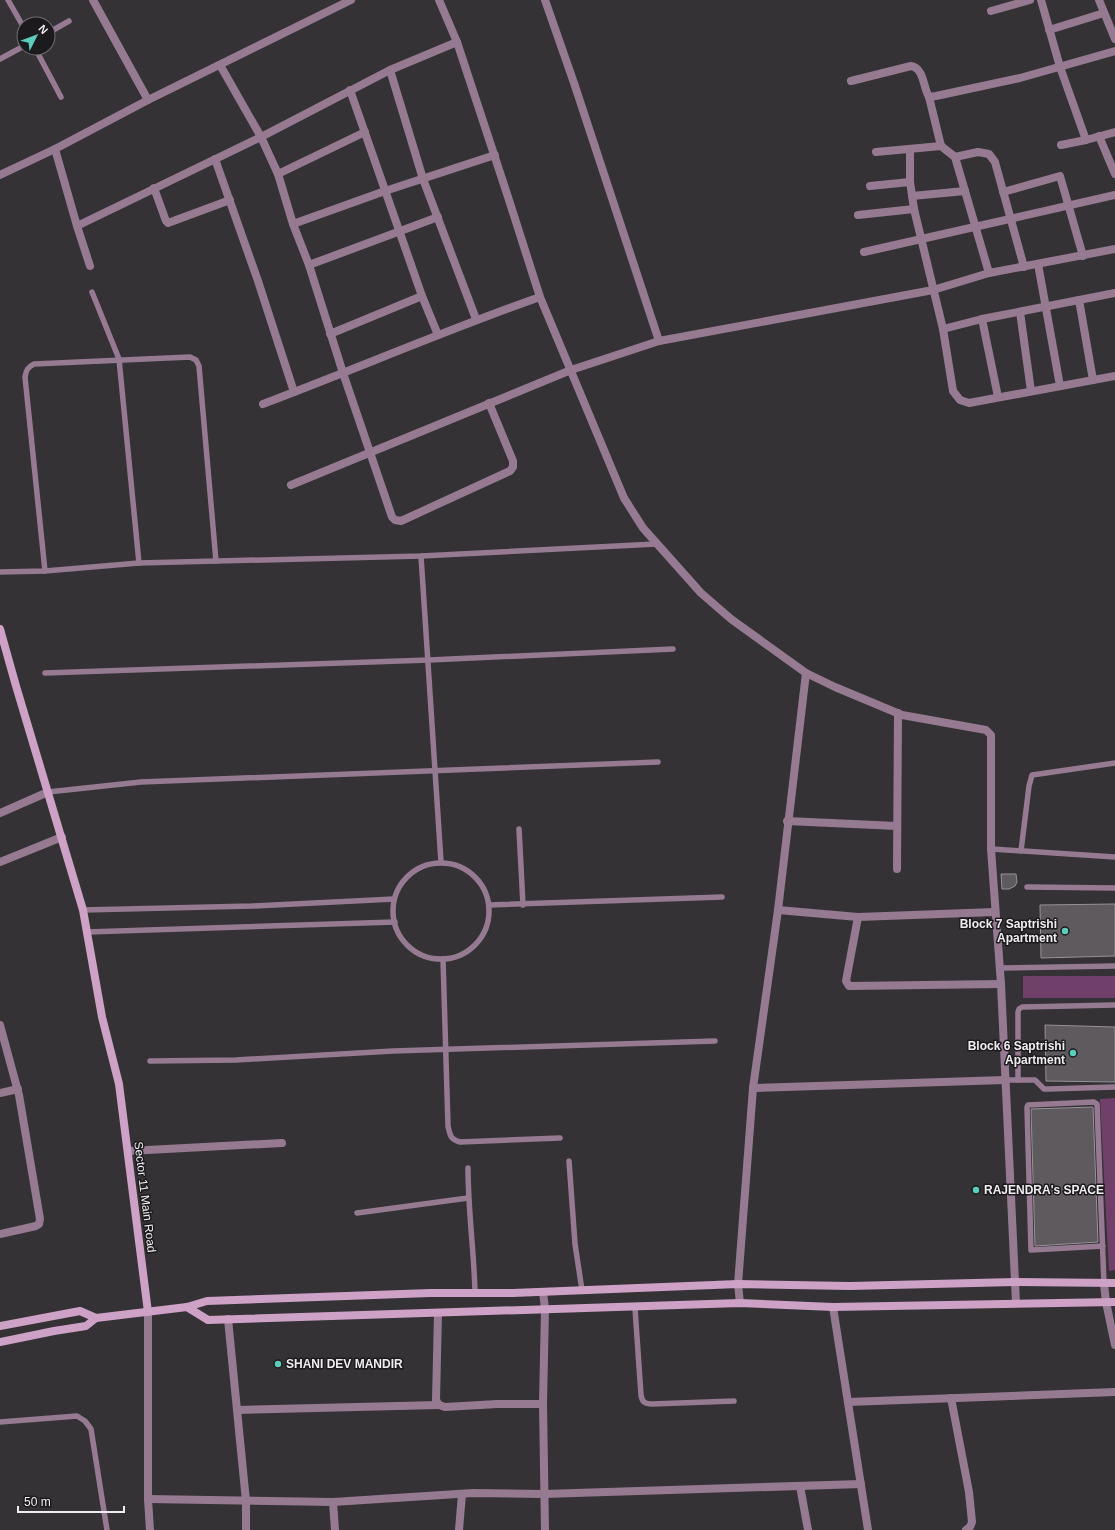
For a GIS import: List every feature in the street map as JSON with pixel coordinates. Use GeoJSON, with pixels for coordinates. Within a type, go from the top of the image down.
{"type":"FeatureCollection","features":[{"type":"Feature","properties":{"kind":"street"},"geometry":{"type":"LineString","coordinates":[[92,0],[148,100]]}},
{"type":"Feature","properties":{"kind":"street"},"geometry":{"type":"LineString","coordinates":[[0,175],[55,149],[148,100],[351,0]]}},
{"type":"Feature","properties":{"kind":"street"},"geometry":{"type":"LineString","coordinates":[[439,0],[457,42],[540,297],[624,498],[643,528],[656,544],[707,598],[731,619],[806,673],[835,687],[898,713],[986,730],[991,735],[991,849],[1001,984],[1016,1303]]}},
{"type":"Feature","properties":{"kind":"street"},"geometry":{"type":"LineString","coordinates":[[545,0],[659,341]]}},
{"type":"Feature","properties":{"kind":"street"},"geometry":{"type":"LineString","coordinates":[[991,11],[1017,2],[1030,0]]}},
{"type":"Feature","properties":{"kind":"street"},"geometry":{"type":"LineString","coordinates":[[1041,0],[1060,67],[1086,140]]}},
{"type":"Feature","properties":{"kind":"street"},"geometry":{"type":"LineString","coordinates":[[1099,0],[1115,40]]}},
{"type":"Feature","properties":{"kind":"street"},"geometry":{"type":"LineString","coordinates":[[1049,30],[1104,13]]}},
{"type":"Feature","properties":{"kind":"street"},"geometry":{"type":"LineString","coordinates":[[77,226],[261,137],[390,70],[457,42]]}},
{"type":"Feature","properties":{"kind":"street"},"geometry":{"type":"LineString","coordinates":[[929,97],[1020,78],[1115,50]]}},
{"type":"Feature","properties":{"kind":"street"},"geometry":{"type":"LineString","coordinates":[[220,65],[261,137],[278,174],[293,224],[309,265],[369,452],[392,517],[395,520],[400,521],[510,471],[513,467],[513,461],[489,403]]}},
{"type":"Feature","properties":{"kind":"street"},"geometry":{"type":"LineString","coordinates":[[851,81],[911,66],[920,71],[929,97],[941,146],[955,157],[989,273]]}},
{"type":"Feature","properties":{"kind":"street"},"geometry":{"type":"LineString","coordinates":[[390,70],[423,179],[476,319]]}},
{"type":"Feature","properties":{"kind":"street"},"geometry":{"type":"LineString","coordinates":[[350,90],[422,296],[438,335]]}},
{"type":"Feature","properties":{"kind":"street"},"geometry":{"type":"LineString","coordinates":[[278,174],[365,132]]}},
{"type":"Feature","properties":{"kind":"street"},"geometry":{"type":"LineString","coordinates":[[1061,145],[1115,132]]}},
{"type":"Feature","properties":{"kind":"street"},"geometry":{"type":"LineString","coordinates":[[1099,136],[1115,174]]}},
{"type":"Feature","properties":{"kind":"street"},"geometry":{"type":"LineString","coordinates":[[876,152],[941,146]]}},
{"type":"Feature","properties":{"kind":"street"},"geometry":{"type":"LineString","coordinates":[[55,149],[90,266]]}},
{"type":"Feature","properties":{"kind":"street"},"geometry":{"type":"LineString","coordinates":[[910,149],[910,182],[914,209],[942,330],[954,391],[960,400],[969,403],[1115,376]]}},
{"type":"Feature","properties":{"kind":"street"},"geometry":{"type":"LineString","coordinates":[[955,157],[978,152],[989,154],[995,162],[1024,267]]}},
{"type":"Feature","properties":{"kind":"street"},"geometry":{"type":"LineString","coordinates":[[293,224],[385,191],[495,155]]}},
{"type":"Feature","properties":{"kind":"street"},"geometry":{"type":"LineString","coordinates":[[215,159],[294,392]]}},
{"type":"Feature","properties":{"kind":"street"},"geometry":{"type":"LineString","coordinates":[[1003,192],[1060,176],[1083,256]]}},
{"type":"Feature","properties":{"kind":"street"},"geometry":{"type":"LineString","coordinates":[[870,186],[910,182]]}},
{"type":"Feature","properties":{"kind":"street"},"geometry":{"type":"LineString","coordinates":[[154,188],[168,223],[230,200]]}},
{"type":"Feature","properties":{"kind":"street"},"geometry":{"type":"LineString","coordinates":[[912,196],[965,191]]}},
{"type":"Feature","properties":{"kind":"street"},"geometry":{"type":"LineString","coordinates":[[864,252],[1115,195]]}},
{"type":"Feature","properties":{"kind":"street"},"geometry":{"type":"LineString","coordinates":[[858,215],[914,209]]}},
{"type":"Feature","properties":{"kind":"street"},"geometry":{"type":"LineString","coordinates":[[309,265],[438,217]]}},
{"type":"Feature","properties":{"kind":"street"},"geometry":{"type":"LineString","coordinates":[[291,485],[571,370],[659,341],[933,290],[989,273],[1115,249]]}},
{"type":"Feature","properties":{"kind":"street"},"geometry":{"type":"LineString","coordinates":[[1038,264],[1060,386]]}},
{"type":"Feature","properties":{"kind":"street"},"geometry":{"type":"LineString","coordinates":[[942,330],[982,319],[1115,293]]}},
{"type":"Feature","properties":{"kind":"street"},"geometry":{"type":"LineString","coordinates":[[330,334],[422,296]]}},
{"type":"Feature","properties":{"kind":"street"},"geometry":{"type":"LineString","coordinates":[[263,404],[476,319],[540,297]]}},
{"type":"Feature","properties":{"kind":"street"},"geometry":{"type":"LineString","coordinates":[[1079,300],[1093,380]]}},
{"type":"Feature","properties":{"kind":"street"},"geometry":{"type":"LineString","coordinates":[[1020,312],[1031,391]]}},
{"type":"Feature","properties":{"kind":"street"},"geometry":{"type":"LineString","coordinates":[[982,319],[998,397]]}},
{"type":"Feature","properties":{"kind":"street","name":"Sector 11 Main Road"},"geometry":{"type":"LineString","coordinates":[[0,629],[83,910],[102,1017],[119,1084],[148,1312]]}},
{"type":"Feature","properties":{"kind":"street"},"geometry":{"type":"LineString","coordinates":[[740,1303],[738,1284],[753,1088],[778,910],[787,821],[806,673]]}},
{"type":"Feature","properties":{"kind":"street"},"geometry":{"type":"LineString","coordinates":[[897,869],[898,713]]}},
{"type":"Feature","properties":{"kind":"street"},"geometry":{"type":"LineString","coordinates":[[0,813],[48,792]]}},
{"type":"Feature","properties":{"kind":"street"},"geometry":{"type":"LineString","coordinates":[[787,821],[897,826]]}},
{"type":"Feature","properties":{"kind":"street"},"geometry":{"type":"LineString","coordinates":[[0,862],[62,837]]}},
{"type":"Feature","properties":{"kind":"street"},"geometry":{"type":"LineString","coordinates":[[778,910],[858,917],[995,912]]}},
{"type":"Feature","properties":{"kind":"street"},"geometry":{"type":"LineString","coordinates":[[858,917],[846,981],[849,986],[1001,984]]}},
{"type":"Feature","properties":{"kind":"street"},"geometry":{"type":"LineString","coordinates":[[0,1025],[18,1089],[40,1222],[36,1226],[0,1234]]}},
{"type":"Feature","properties":{"kind":"street"},"geometry":{"type":"LineString","coordinates":[[753,1088],[1005,1080]]}},
{"type":"Feature","properties":{"kind":"street"},"geometry":{"type":"LineString","coordinates":[[0,1093],[18,1089]]}},
{"type":"Feature","properties":{"kind":"street"},"geometry":{"type":"LineString","coordinates":[[128,1150],[282,1143]]}},
{"type":"Feature","properties":{"kind":"street"},"geometry":{"type":"LineString","coordinates":[[0,1326],[80,1311],[96,1318],[187,1307],[207,1301],[475,1292],[543,1292],[738,1284],[850,1286],[1015,1282],[1115,1283]]}},
{"type":"Feature","properties":{"kind":"street"},"geometry":{"type":"LineString","coordinates":[[1104,1284],[1106,1302],[1115,1345]]}},
{"type":"Feature","properties":{"kind":"street"},"geometry":{"type":"LineString","coordinates":[[543,1292],[545,1309],[543,1404],[546,1530]]}},
{"type":"Feature","properties":{"kind":"street"},"geometry":{"type":"LineString","coordinates":[[187,1307],[208,1320],[545,1309],[635,1308],[740,1303],[833,1307],[1115,1302]]}},
{"type":"Feature","properties":{"kind":"street"},"geometry":{"type":"LineString","coordinates":[[833,1307],[868,1530]]}},
{"type":"Feature","properties":{"kind":"street"},"geometry":{"type":"LineString","coordinates":[[148,1312],[148,1499],[150,1530]]}},
{"type":"Feature","properties":{"kind":"street"},"geometry":{"type":"LineString","coordinates":[[438,1313],[436,1400],[439,1405]]}},
{"type":"Feature","properties":{"kind":"street"},"geometry":{"type":"LineString","coordinates":[[0,1342],[86,1326],[96,1318]]}},
{"type":"Feature","properties":{"kind":"street"},"geometry":{"type":"LineString","coordinates":[[228,1319],[246,1501],[246,1530]]}},
{"type":"Feature","properties":{"kind":"street"},"geometry":{"type":"LineString","coordinates":[[848,1402],[1115,1392]]}},
{"type":"Feature","properties":{"kind":"street"},"geometry":{"type":"LineString","coordinates":[[951,1398],[969,1492],[972,1522],[970,1527],[966,1530]]}},
{"type":"Feature","properties":{"kind":"street"},"geometry":{"type":"LineString","coordinates":[[237,1410],[543,1404]]}},
{"type":"Feature","properties":{"kind":"street"},"geometry":{"type":"LineString","coordinates":[[148,1499],[333,1502],[462,1494],[544,1494],[861,1484]]}},
{"type":"Feature","properties":{"kind":"street"},"geometry":{"type":"LineString","coordinates":[[800,1486],[808,1530]]}},
{"type":"Feature","properties":{"kind":"street"},"geometry":{"type":"LineString","coordinates":[[459,1530],[462,1494]]}},
{"type":"Feature","properties":{"kind":"street"},"geometry":{"type":"LineString","coordinates":[[333,1502],[335,1530]]}},
{"type":"Feature","properties":{"kind":"lane"},"geometry":{"type":"LineString","coordinates":[[8,0],[17,16]]}},
{"type":"Feature","properties":{"kind":"lane"},"geometry":{"type":"LineString","coordinates":[[56,28],[69,21]]}},
{"type":"Feature","properties":{"kind":"lane"},"geometry":{"type":"LineString","coordinates":[[0,59],[16,50]]}},
{"type":"Feature","properties":{"kind":"lane"},"geometry":{"type":"LineString","coordinates":[[39,56],[62,98]]}},
{"type":"Feature","properties":{"kind":"lane"},"geometry":{"type":"LineString","coordinates":[[92,292],[119,359],[139,563]]}},
{"type":"Feature","properties":{"kind":"lane"},"geometry":{"type":"LineString","coordinates":[[45,571],[28,409],[26,371],[29,366],[34,364],[119,359],[190,357],[196,360],[199,366],[216,561]]}},
{"type":"Feature","properties":{"kind":"lane"},"geometry":{"type":"LineString","coordinates":[[0,572],[45,571],[139,563],[421,556],[656,544]]}},
{"type":"Feature","properties":{"kind":"lane"},"geometry":{"type":"LineString","coordinates":[[421,556],[429,660],[441,862]]}},
{"type":"Feature","properties":{"kind":"lane"},"geometry":{"type":"LineString","coordinates":[[45,673],[673,650]]}},
{"type":"Feature","properties":{"kind":"lane"},"geometry":{"type":"LineString","coordinates":[[48,792],[141,782],[658,762]]}},
{"type":"Feature","properties":{"kind":"lane"},"geometry":{"type":"LineString","coordinates":[[1021,851],[1029,786],[1032,775],[1115,764]]}},
{"type":"Feature","properties":{"kind":"lane"},"geometry":{"type":"LineString","coordinates":[[520,828],[523,905]]}},
{"type":"Feature","properties":{"kind":"lane"},"geometry":{"type":"LineString","coordinates":[[991,849],[1115,857]]}},
{"type":"Feature","properties":{"kind":"lane"},"geometry":{"type":"LineString","coordinates":[[441,862],[455,864],[468,870],[478,880],[486,892],[489,906],[489,919],[485,931],[478,942],[468,951],[456,957],[443,959],[430,958],[418,953],[407,945],[400,934],[395,922],[393,911],[394,899],[401,885],[411,873],[425,865],[441,862]]}},
{"type":"Feature","properties":{"kind":"lane"},"geometry":{"type":"LineString","coordinates":[[1027,887],[1115,888]]}},
{"type":"Feature","properties":{"kind":"lane"},"geometry":{"type":"LineString","coordinates":[[489,906],[722,898]]}},
{"type":"Feature","properties":{"kind":"lane"},"geometry":{"type":"LineString","coordinates":[[83,910],[252,906],[394,899]]}},
{"type":"Feature","properties":{"kind":"lane"},"geometry":{"type":"LineString","coordinates":[[87,932],[395,922]]}},
{"type":"Feature","properties":{"kind":"lane"},"geometry":{"type":"LineString","coordinates":[[443,959],[448,1126],[450,1136],[454,1140],[460,1142],[560,1138]]}},
{"type":"Feature","properties":{"kind":"lane"},"geometry":{"type":"LineString","coordinates":[[1000,968],[1115,966]]}},
{"type":"Feature","properties":{"kind":"lane"},"geometry":{"type":"LineString","coordinates":[[1018,1080],[1019,1009],[1022,1007],[1115,1005]]}},
{"type":"Feature","properties":{"kind":"lane"},"geometry":{"type":"LineString","coordinates":[[150,1061],[236,1060],[393,1051],[715,1041]]}},
{"type":"Feature","properties":{"kind":"lane"},"geometry":{"type":"LineString","coordinates":[[1005,1080],[1035,1080],[1044,1089],[1115,1087]]}},
{"type":"Feature","properties":{"kind":"lane"},"geometry":{"type":"LineString","coordinates":[[1103,1246],[1031,1250],[1028,1105],[1094,1102],[1097,1104],[1103,1246],[1104,1284]]}},
{"type":"Feature","properties":{"kind":"lane"},"geometry":{"type":"LineString","coordinates":[[569,1160],[575,1244],[582,1290]]}},
{"type":"Feature","properties":{"kind":"lane"},"geometry":{"type":"LineString","coordinates":[[468,1168],[468,1198],[473,1244],[475,1292]]}},
{"type":"Feature","properties":{"kind":"lane"},"geometry":{"type":"LineString","coordinates":[[357,1213],[468,1198]]}},
{"type":"Feature","properties":{"kind":"lane"},"geometry":{"type":"LineString","coordinates":[[635,1308],[641,1400],[652,1404],[734,1401]]}},
{"type":"Feature","properties":{"kind":"lane"},"geometry":{"type":"LineString","coordinates":[[0,1422],[77,1416],[85,1421],[91,1429],[107,1530]]}},
{"type":"Feature","properties":{"kind":"shaded area"},"geometry":{"type":"Polygon","coordinates":[[[1023,976],[1115,976],[1115,998],[1023,998],[1023,976]]]}},
{"type":"Feature","properties":{"kind":"shaded area"},"geometry":{"type":"Polygon","coordinates":[[[1115,1098],[1115,1270],[1109,1271],[1100,1099],[1115,1098]]]}},
{"type":"Feature","properties":{"kind":"building"},"geometry":{"type":"Polygon","coordinates":[[[1001,874],[1016,874],[1017,882],[1015,886],[1009,889],[1002,889],[1001,874]]]}},
{"type":"Feature","properties":{"kind":"building"},"geometry":{"type":"Polygon","coordinates":[[[1115,904],[1115,956],[1041,958],[1040,905],[1115,904]]]}},
{"type":"Feature","properties":{"kind":"building","name":"Block 6 Saptrishi Apartment"},"geometry":{"type":"Polygon","coordinates":[[[1045,1025],[1115,1027],[1115,1082],[1046,1081],[1045,1025]]]}},
{"type":"Feature","properties":{"kind":"building"},"geometry":{"type":"Polygon","coordinates":[[[1093,1107],[1098,1242],[1035,1246],[1031,1109],[1093,1107]]]}},
{"type":"Feature","properties":{"kind":"place","name":"Block 7 Saptrishi Apartment"},"geometry":{"type":"Point","coordinates":[1065,931]}},
{"type":"Feature","properties":{"kind":"place","name":"Block 6 Saptrishi Apartment"},"geometry":{"type":"Point","coordinates":[1073,1053]}},
{"type":"Feature","properties":{"kind":"place","name":"RAJENDRA's SPACE"},"geometry":{"type":"Point","coordinates":[976,1190]}},
{"type":"Feature","properties":{"kind":"place","name":"SHANI DEV MANDIR"},"geometry":{"type":"Point","coordinates":[278,1364]}}]}
